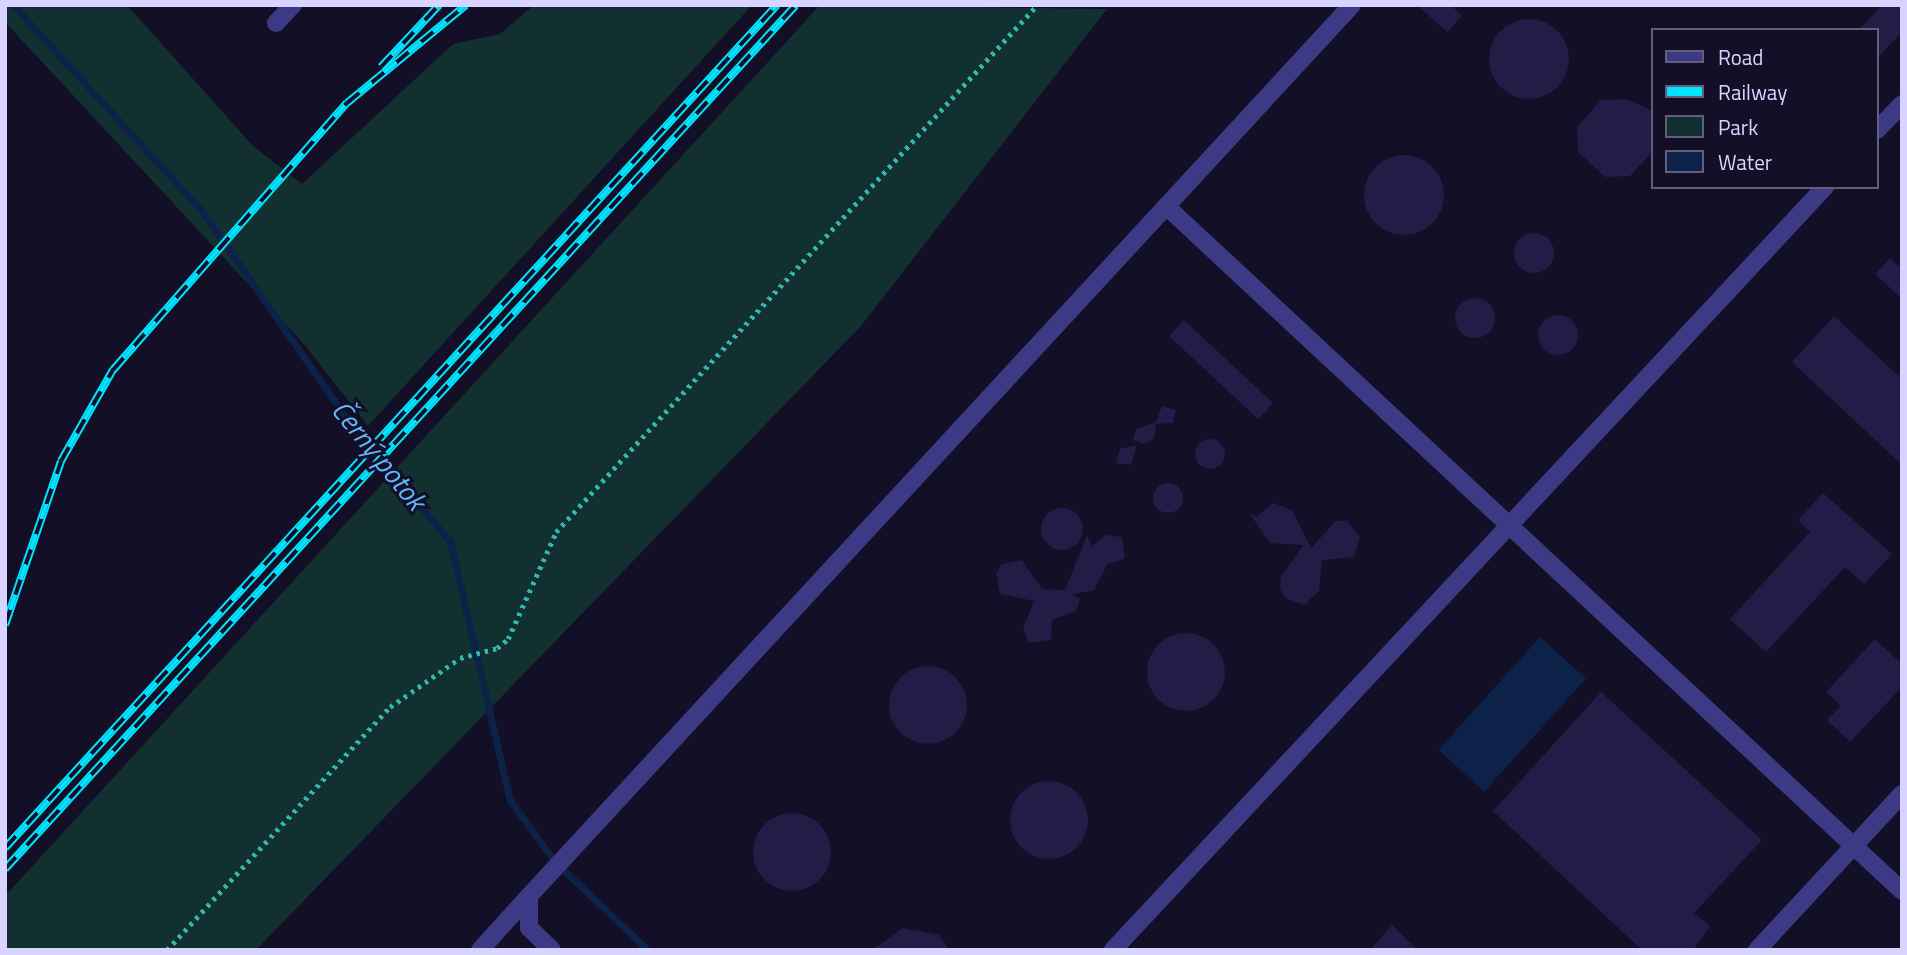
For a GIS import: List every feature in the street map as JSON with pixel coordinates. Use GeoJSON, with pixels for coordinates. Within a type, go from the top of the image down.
{"type":"FeatureCollection","features":[{"type":"Feature","properties":{"kind":"lane"},"geometry":{"type":"LineString","coordinates":[[276,23],[293,5]]}},
{"type":"Feature","properties":{"kind":"lane"},"geometry":{"type":"LineString","coordinates":[[480,950],[1352,5]]}},
{"type":"Feature","properties":{"kind":"lane"},"geometry":{"type":"LineString","coordinates":[[1879,128],[1902,104]]}},
{"type":"Feature","properties":{"kind":"lane"},"geometry":{"type":"LineString","coordinates":[[1114,950],[1823,189]]}},
{"type":"Feature","properties":{"kind":"lane"},"geometry":{"type":"LineString","coordinates":[[1166,206],[1852,848],[1902,891]]}},
{"type":"Feature","properties":{"kind":"lane"},"geometry":{"type":"LineString","coordinates":[[1757,950],[1902,794]]}},
{"type":"Feature","properties":{"kind":"lane"},"geometry":{"type":"LineString","coordinates":[[529,896],[529,929],[552,950]]}},
{"type":"Feature","properties":{"kind":"path"},"geometry":{"type":"LineString","coordinates":[[167,950],[390,707],[460,658],[497,649],[508,639],[556,532],[1037,5]]}},
{"type":"Feature","properties":{"kind":"green space"},"geometry":{"type":"Polygon","coordinates":[[[5,5],[127,5],[253,146],[302,184],[453,44],[500,34],[534,5],[752,5],[368,426],[303,343],[5,22],[5,5]]]}},
{"type":"Feature","properties":{"kind":"green space"},"geometry":{"type":"Polygon","coordinates":[[[820,5],[1107,9],[861,326],[256,950],[5,950],[5,896],[820,5]]]}},
{"type":"Feature","properties":{"kind":"water"},"geometry":{"type":"Polygon","coordinates":[[[1540,637],[1586,678],[1484,791],[1438,750],[1540,637]]]}},
{"type":"Feature","properties":{"kind":"building"},"geometry":{"type":"Polygon","coordinates":[[[1417,5],[1451,5],[1462,16],[1447,32],[1417,5]]]}},
{"type":"Feature","properties":{"kind":"building"},"geometry":{"type":"Polygon","coordinates":[[[1882,5],[1902,5],[1902,32],[1879,56],[1879,28],[1861,28],[1882,5]]]}},
{"type":"Feature","properties":{"kind":"building"},"geometry":{"type":"Polygon","coordinates":[[[1529,19],[1544,22],[1557,31],[1566,44],[1569,59],[1566,74],[1557,87],[1544,96],[1529,99],[1514,96],[1501,87],[1492,74],[1489,59],[1492,44],[1501,31],[1514,22],[1529,19]]]}},
{"type":"Feature","properties":{"kind":"building"},"geometry":{"type":"Polygon","coordinates":[[[1626,99],[1652,111],[1652,152],[1630,176],[1605,177],[1578,152],[1577,127],[1601,100],[1626,99]]]}},
{"type":"Feature","properties":{"kind":"building"},"geometry":{"type":"Polygon","coordinates":[[[1404,155],[1419,158],[1432,167],[1441,180],[1444,195],[1441,210],[1432,223],[1419,232],[1404,235],[1389,232],[1376,223],[1367,210],[1364,195],[1367,180],[1376,167],[1389,158],[1404,155]]]}},
{"type":"Feature","properties":{"kind":"building"},"geometry":{"type":"Polygon","coordinates":[[[1534,233],[1542,234],[1548,239],[1553,245],[1553,261],[1548,267],[1542,272],[1534,273],[1526,272],[1520,267],[1515,261],[1514,253],[1515,245],[1520,239],[1526,234],[1534,233]]]}},
{"type":"Feature","properties":{"kind":"building"},"geometry":{"type":"Polygon","coordinates":[[[1890,258],[1902,269],[1902,299],[1875,274],[1890,258]]]}},
{"type":"Feature","properties":{"kind":"building"},"geometry":{"type":"Polygon","coordinates":[[[1475,298],[1483,299],[1489,304],[1494,310],[1494,326],[1489,332],[1483,337],[1475,338],[1467,337],[1461,332],[1456,326],[1455,318],[1456,310],[1461,304],[1467,299],[1475,298]]]}},
{"type":"Feature","properties":{"kind":"building"},"geometry":{"type":"Polygon","coordinates":[[[1558,315],[1566,316],[1572,321],[1577,327],[1577,343],[1572,349],[1566,354],[1558,355],[1550,354],[1544,349],[1539,343],[1538,335],[1539,327],[1544,321],[1550,316],[1558,315]]]}},
{"type":"Feature","properties":{"kind":"building"},"geometry":{"type":"Polygon","coordinates":[[[1834,316],[1902,379],[1902,465],[1792,362],[1834,316]]]}},
{"type":"Feature","properties":{"kind":"building"},"geometry":{"type":"Polygon","coordinates":[[[1184,320],[1273,403],[1258,419],[1169,336],[1184,320]]]}},
{"type":"Feature","properties":{"kind":"building"},"geometry":{"type":"Polygon","coordinates":[[[1162,406],[1176,410],[1173,423],[1156,424],[1154,438],[1144,444],[1133,440],[1136,429],[1156,422],[1162,406]]]}},
{"type":"Feature","properties":{"kind":"building"},"geometry":{"type":"Polygon","coordinates":[[[1210,439],[1221,443],[1225,454],[1221,465],[1210,469],[1199,465],[1195,454],[1199,443],[1210,439]]]}},
{"type":"Feature","properties":{"kind":"building"},"geometry":{"type":"Polygon","coordinates":[[[1137,445],[1131,465],[1116,463],[1120,449],[1137,445]]]}},
{"type":"Feature","properties":{"kind":"building"},"geometry":{"type":"Polygon","coordinates":[[[1168,483],[1179,487],[1183,498],[1179,509],[1168,513],[1157,509],[1153,498],[1157,487],[1168,483]]]}},
{"type":"Feature","properties":{"kind":"building"},"geometry":{"type":"Polygon","coordinates":[[[1823,493],[1892,554],[1864,584],[1845,567],[1766,652],[1730,619],[1810,532],[1798,520],[1823,493]]]}},
{"type":"Feature","properties":{"kind":"building"},"geometry":{"type":"Polygon","coordinates":[[[1273,503],[1292,510],[1311,548],[1336,521],[1347,521],[1360,537],[1354,557],[1322,560],[1319,591],[1304,605],[1285,598],[1280,588],[1281,577],[1303,545],[1270,543],[1250,514],[1257,517],[1273,503]]]}},
{"type":"Feature","properties":{"kind":"building"},"geometry":{"type":"Polygon","coordinates":[[[1062,508],[1077,514],[1083,529],[1077,544],[1062,550],[1047,544],[1041,529],[1047,514],[1062,508]]]}},
{"type":"Feature","properties":{"kind":"building"},"geometry":{"type":"Polygon","coordinates":[[[1087,535],[1092,546],[1106,535],[1122,537],[1125,558],[1107,565],[1094,590],[1072,594],[1080,599],[1076,611],[1052,620],[1051,640],[1029,643],[1023,629],[1034,601],[1000,594],[996,573],[1002,564],[1022,560],[1042,589],[1065,590],[1087,535]]]}},
{"type":"Feature","properties":{"kind":"building"},"geometry":{"type":"Polygon","coordinates":[[[1186,633],[1201,636],[1214,644],[1222,657],[1225,672],[1222,687],[1214,700],[1201,708],[1186,711],[1171,708],[1158,700],[1150,687],[1147,672],[1150,657],[1158,644],[1171,636],[1186,633]]]}},
{"type":"Feature","properties":{"kind":"building"},"geometry":{"type":"Polygon","coordinates":[[[1875,639],[1902,664],[1902,687],[1850,742],[1827,720],[1841,706],[1826,692],[1875,639]]]}},
{"type":"Feature","properties":{"kind":"building"},"geometry":{"type":"Polygon","coordinates":[[[928,666],[943,669],[956,677],[964,690],[967,705],[964,720],[956,733],[943,741],[928,744],[913,741],[900,733],[892,720],[889,705],[892,690],[900,677],[913,669],[928,666]]]}},
{"type":"Feature","properties":{"kind":"building"},"geometry":{"type":"Polygon","coordinates":[[[1601,692],[1762,840],[1694,913],[1710,926],[1693,950],[1642,950],[1493,811],[1601,692]]]}},
{"type":"Feature","properties":{"kind":"building"},"geometry":{"type":"Polygon","coordinates":[[[1049,781],[1064,784],[1077,792],[1085,805],[1088,820],[1085,835],[1077,848],[1064,856],[1049,859],[1034,856],[1021,848],[1013,835],[1010,820],[1013,805],[1021,792],[1034,784],[1049,781]]]}},
{"type":"Feature","properties":{"kind":"building"},"geometry":{"type":"Polygon","coordinates":[[[792,813],[807,816],[824,830],[831,852],[828,867],[814,884],[792,891],[777,888],[760,874],[753,852],[756,837],[770,820],[792,813]]]}},
{"type":"Feature","properties":{"kind":"building"},"geometry":{"type":"Polygon","coordinates":[[[1392,925],[1418,950],[1370,950],[1392,925]]]}},
{"type":"Feature","properties":{"kind":"building"},"geometry":{"type":"Polygon","coordinates":[[[903,928],[939,935],[950,950],[872,950],[903,928]]]}},
{"type":"Feature","properties":{"kind":"waterway","name":"Černý potok"},"geometry":{"type":"LineString","coordinates":[[13,5],[202,211],[352,426],[450,541],[510,800],[556,863],[648,950]]}},
{"type":"Feature","properties":{"kind":"railway"},"geometry":{"type":"LineString","coordinates":[[381,67],[439,5]]}},
{"type":"Feature","properties":{"kind":"railway"},"geometry":{"type":"LineString","coordinates":[[5,625],[61,461],[113,370],[347,103],[466,5]]}},
{"type":"Feature","properties":{"kind":"railway"},"geometry":{"type":"LineString","coordinates":[[5,848],[777,5]]}},
{"type":"Feature","properties":{"kind":"railway"},"geometry":{"type":"LineString","coordinates":[[5,869],[796,5]]}}]}
